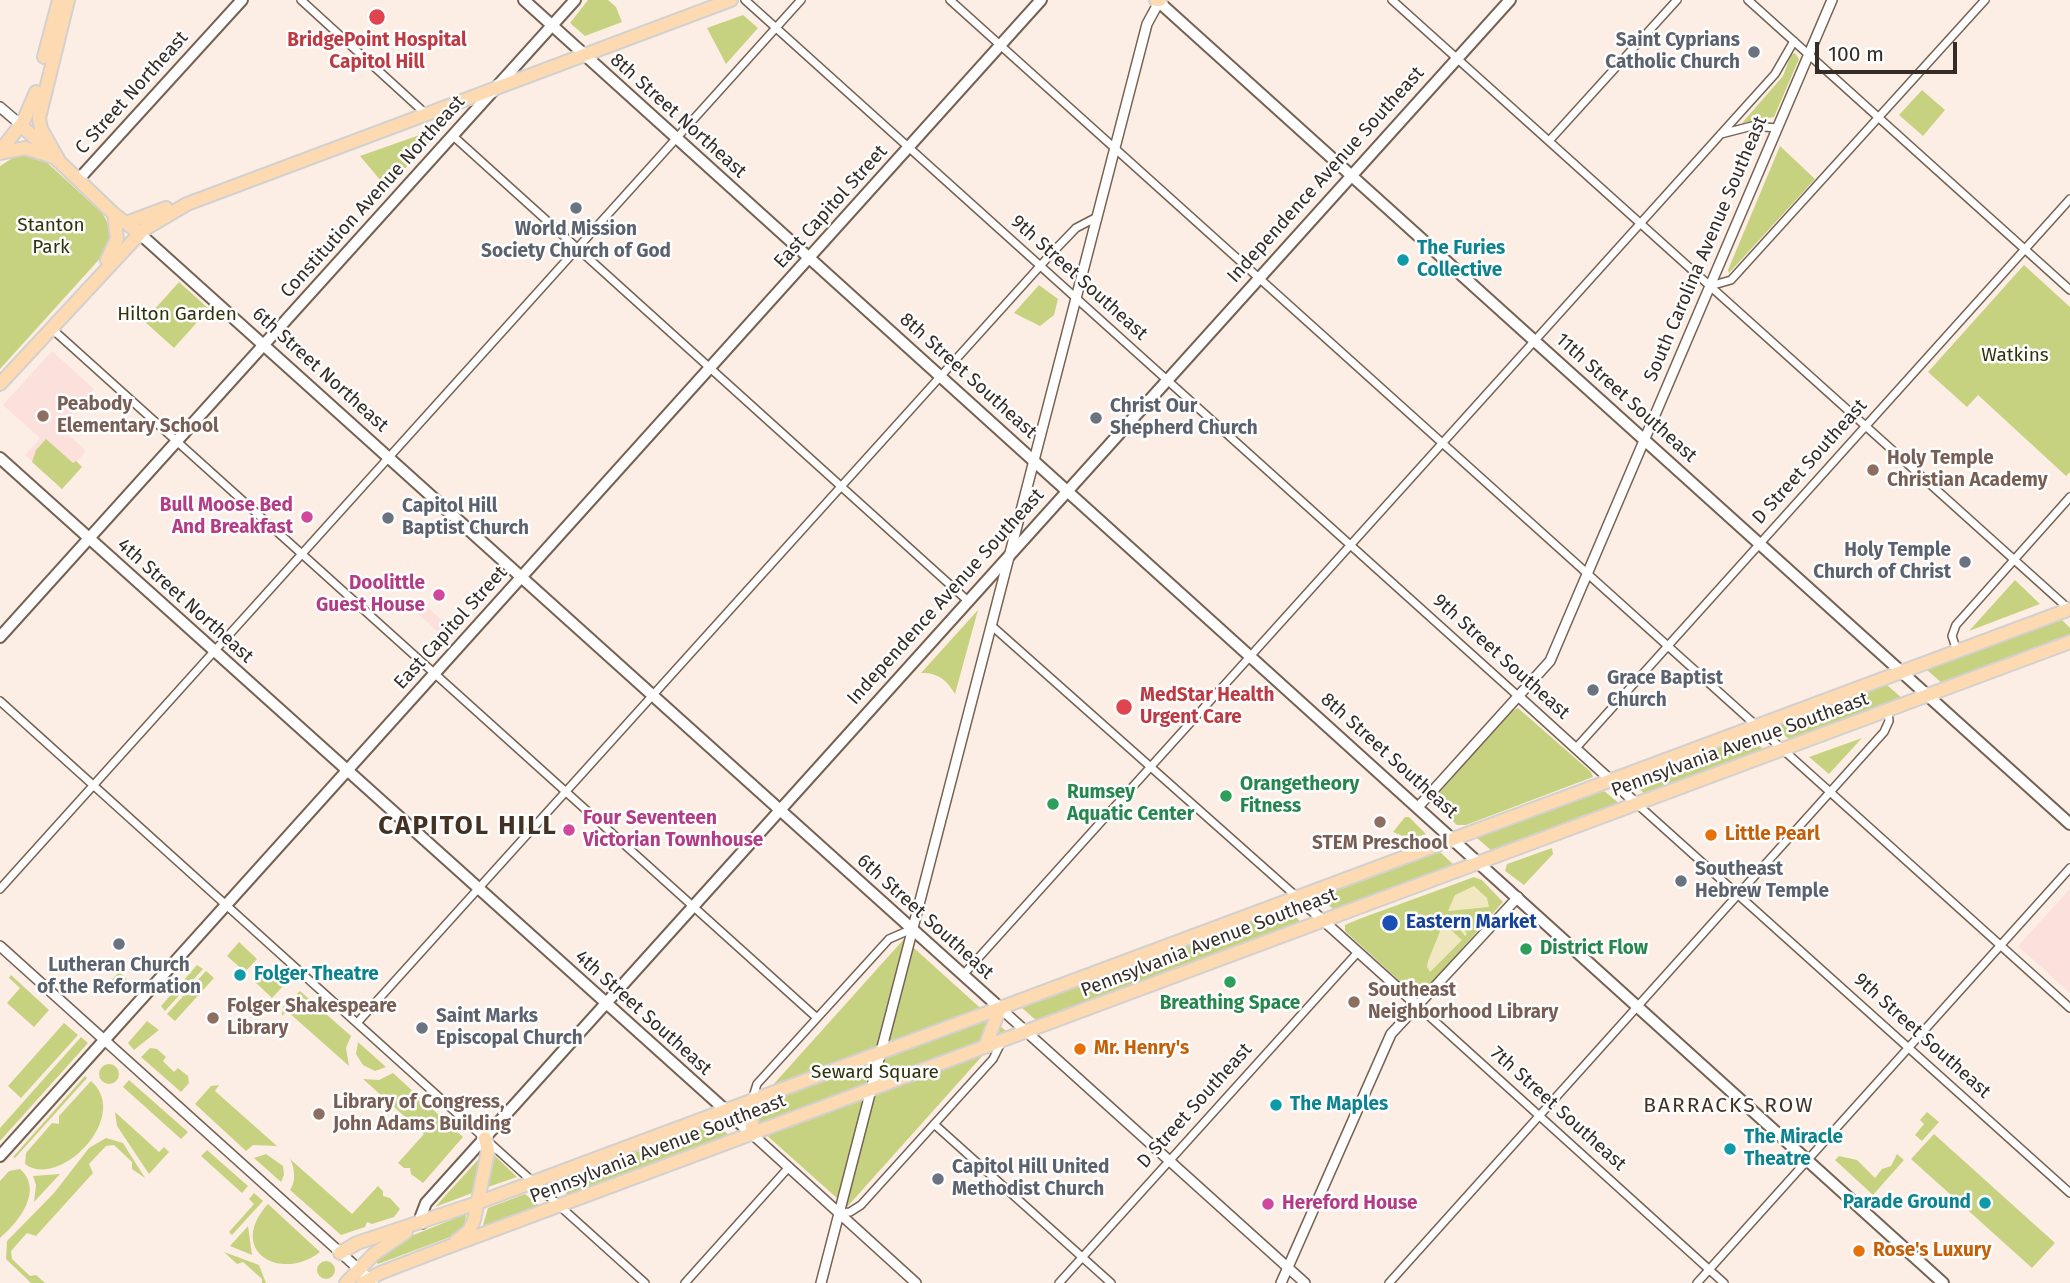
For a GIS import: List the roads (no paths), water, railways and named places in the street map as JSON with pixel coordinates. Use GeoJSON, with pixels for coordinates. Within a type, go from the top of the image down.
{"type":"FeatureCollection","features":[{"type":"Feature","properties":{"kind":"main road"},"geometry":{"type":"LineString","coordinates":[[0,152],[21,125],[33,103],[59,0]]}},
{"type":"Feature","properties":{"kind":"main road"},"geometry":{"type":"LineString","coordinates":[[58,159],[41,130],[39,118],[68,0]]}},
{"type":"Feature","properties":{"kind":"main road","name":"C Street Northeast"},"geometry":{"type":"LineString","coordinates":[[78,180],[242,0]]}},
{"type":"Feature","properties":{"kind":"main road","name":"8th Street Northeast"},"geometry":{"type":"LineString","coordinates":[[524,0],[809,257]]}},
{"type":"Feature","properties":{"kind":"main road","name":"Constitution Avenue Northeast"},"geometry":{"type":"LineString","coordinates":[[0,637],[575,0]]}},
{"type":"Feature","properties":{"kind":"main road"},"geometry":{"type":"LineString","coordinates":[[126,223],[187,204],[731,0]]}},
{"type":"Feature","properties":{"kind":"main road","name":"East Capitol Street"},"geometry":{"type":"LineString","coordinates":[[0,1156],[1041,0]]}},
{"type":"Feature","properties":{"kind":"main road","name":"Independence Avenue Southeast"},"geometry":{"type":"LineString","coordinates":[[418,1225],[426,1203],[1510,0]]}},
{"type":"Feature","properties":{"kind":"main road","name":"11th Street Southeast"},"geometry":{"type":"LineString","coordinates":[[1158,1],[2070,824]]}},
{"type":"Feature","properties":{"kind":"main road","name":"6th Street Northeast"},"geometry":{"type":"LineString","coordinates":[[21,125],[114,214],[139,233],[521,576]]}},
{"type":"Feature","properties":{"kind":"main road"},"geometry":{"type":"LineString","coordinates":[[0,152],[25,148],[58,159]]}},
{"type":"Feature","properties":{"kind":"main road"},"geometry":{"type":"LineString","coordinates":[[1,381],[139,233],[155,220],[187,204]]}},
{"type":"Feature","properties":{"kind":"main road"},"geometry":{"type":"LineString","coordinates":[[101,271],[116,243],[114,214]]}},
{"type":"Feature","properties":{"kind":"main road","name":"8th Street Southeast"},"geometry":{"type":"LineString","coordinates":[[809,257],[1419,806],[1943,1283]]}},
{"type":"Feature","properties":{"kind":"main road","name":"4th Street Northeast"},"geometry":{"type":"LineString","coordinates":[[0,458],[347,770]]}},
{"type":"Feature","properties":{"kind":"main road","name":"6th Street Southeast"},"geometry":{"type":"LineString","coordinates":[[521,576],[1000,1008]]}},
{"type":"Feature","properties":{"kind":"main road","name":"Pennsylvania Avenue Southeast"},"geometry":{"type":"LineString","coordinates":[[418,1225],[2070,610]]}},
{"type":"Feature","properties":{"kind":"main road","name":"Pennsylvania Avenue Southeast"},"geometry":{"type":"LineString","coordinates":[[369,1282],[438,1251],[2070,642]]}},
{"type":"Feature","properties":{"kind":"main road","name":"4th Street Southeast"},"geometry":{"type":"LineString","coordinates":[[347,770],[752,1134]]}},
{"type":"Feature","properties":{"kind":"main road"},"geometry":{"type":"LineString","coordinates":[[985,1047],[1000,1008]]}},
{"type":"Feature","properties":{"kind":"main road"},"geometry":{"type":"LineString","coordinates":[[752,1100],[752,1134]]}},
{"type":"Feature","properties":{"kind":"main road"},"geometry":{"type":"LineString","coordinates":[[438,1251],[469,1231],[488,1152],[485,1138]]}},
{"type":"Feature","properties":{"kind":"main road"},"geometry":{"type":"LineString","coordinates":[[340,1253],[351,1245],[389,1231],[418,1225]]}},
{"type":"Feature","properties":{"kind":"main road"},"geometry":{"type":"LineString","coordinates":[[345,1283],[380,1249],[418,1225]]}},
{"type":"Feature","properties":{"kind":"street"},"geometry":{"type":"LineString","coordinates":[[301,0],[426,114]]}},
{"type":"Feature","properties":{"kind":"street","name":"9th Street Southeast"},"geometry":{"type":"LineString","coordinates":[[745,0],[2070,1193]]}},
{"type":"Feature","properties":{"kind":"street"},"geometry":{"type":"LineString","coordinates":[[0,889],[801,0]]}},
{"type":"Feature","properties":{"kind":"street"},"geometry":{"type":"LineString","coordinates":[[950,0],[2070,1008]]}},
{"type":"Feature","properties":{"kind":"street"},"geometry":{"type":"LineString","coordinates":[[1392,0],[2070,610]]}},
{"type":"Feature","properties":{"kind":"street"},"geometry":{"type":"LineString","coordinates":[[1549,141],[1677,0]]}},
{"type":"Feature","properties":{"kind":"street"},"geometry":{"type":"LineString","coordinates":[[1748,0],[2070,290]]}},
{"type":"Feature","properties":{"kind":"street","name":"South Carolina Avenue Southeast"},"geometry":{"type":"LineString","coordinates":[[1518,696],[1550,661],[1832,0]]}},
{"type":"Feature","properties":{"kind":"street"},"geometry":{"type":"LineString","coordinates":[[1710,286],[1731,280],[1984,0]]}},
{"type":"Feature","properties":{"kind":"street"},"geometry":{"type":"LineString","coordinates":[[821,1283],[1147,24],[1158,1]]}},
{"type":"Feature","properties":{"kind":"street"},"geometry":{"type":"LineString","coordinates":[[963,975],[1779,69],[1794,41]]}},
{"type":"Feature","properties":{"kind":"street","name":"6th Street Northeast"},"geometry":{"type":"LineString","coordinates":[[0,107],[21,125]]}},
{"type":"Feature","properties":{"kind":"street"},"geometry":{"type":"LineString","coordinates":[[1720,134],[1752,125],[1777,128]]}},
{"type":"Feature","properties":{"kind":"street"},"geometry":{"type":"LineString","coordinates":[[452,135],[968,601]]}},
{"type":"Feature","properties":{"kind":"street","name":"D Street Southeast"},"geometry":{"type":"LineString","coordinates":[[1576,748],[2070,200]]}},
{"type":"Feature","properties":{"kind":"street"},"geometry":{"type":"LineString","coordinates":[[358,1023],[1041,266],[1076,228],[1097,217]]}},
{"type":"Feature","properties":{"kind":"street"},"geometry":{"type":"LineString","coordinates":[[50,327],[817,1018]]}},
{"type":"Feature","properties":{"kind":"street"},"geometry":{"type":"LineString","coordinates":[[1957,651],[1952,633],[1956,625],[2070,497]]}},
{"type":"Feature","properties":{"kind":"street","name":"7th Street Southeast"},"geometry":{"type":"LineString","coordinates":[[992,626],[1324,921],[1724,1283]]}},
{"type":"Feature","properties":{"kind":"street"},"geometry":{"type":"LineString","coordinates":[[1419,806],[1518,696]]}},
{"type":"Feature","properties":{"kind":"street"},"geometry":{"type":"LineString","coordinates":[[0,701],[645,1283]]}},
{"type":"Feature","properties":{"kind":"street"},"geometry":{"type":"LineString","coordinates":[[1389,1283],[1886,730],[1889,722],[1888,710]]}},
{"type":"Feature","properties":{"kind":"street"},"geometry":{"type":"LineString","coordinates":[[1697,1283],[2070,868]]}},
{"type":"Feature","properties":{"kind":"street"},"geometry":{"type":"LineString","coordinates":[[1281,1283],[1391,1034],[1518,897]]}},
{"type":"Feature","properties":{"kind":"street"},"geometry":{"type":"LineString","coordinates":[[752,1100],[757,1084],[889,939],[912,929]]}},
{"type":"Feature","properties":{"kind":"street"},"geometry":{"type":"LineString","coordinates":[[0,946],[358,1269],[369,1282]]}},
{"type":"Feature","properties":{"kind":"street","name":"D Street Southeast"},"geometry":{"type":"LineString","coordinates":[[1059,1283],[1358,952]]}},
{"type":"Feature","properties":{"kind":"street","name":"6th Street Southeast"},"geometry":{"type":"LineString","coordinates":[[1000,1008],[1306,1283]]}},
{"type":"Feature","properties":{"kind":"street"},"geometry":{"type":"LineString","coordinates":[[839,1213],[857,1208],[993,1059],[1002,1041]]}},
{"type":"Feature","properties":{"kind":"street"},"geometry":{"type":"LineString","coordinates":[[934,1124],[1111,1283]]}},
{"type":"Feature","properties":{"kind":"street","name":"4th Street Southeast"},"geometry":{"type":"LineString","coordinates":[[752,1134],[916,1283]]}},
{"type":"Feature","properties":{"kind":"street"},"geometry":{"type":"LineString","coordinates":[[685,1283],[789,1167]]}},
{"type":"Feature","properties":{"kind":"place","name":"BridgePoint Hospital Capitol Hill"},"geometry":{"type":"Point","coordinates":[377,17]}},
{"type":"Feature","properties":{"kind":"place","name":"Saint Cyprians Catholic Church"},"geometry":{"type":"Point","coordinates":[1754,52]}},
{"type":"Feature","properties":{"kind":"place","name":"World Mission Society Church of God"},"geometry":{"type":"Point","coordinates":[576,208]}},
{"type":"Feature","properties":{"kind":"place","name":"The Furies Collective"},"geometry":{"type":"Point","coordinates":[1403,260]}},
{"type":"Feature","properties":{"kind":"place","name":"Peabody Elementary School"},"geometry":{"type":"Point","coordinates":[43,416]}},
{"type":"Feature","properties":{"kind":"place","name":"Christ Our Shepherd Church"},"geometry":{"type":"Point","coordinates":[1096,418]}},
{"type":"Feature","properties":{"kind":"place","name":"Holy Temple Christian Academy"},"geometry":{"type":"Point","coordinates":[1873,470]}},
{"type":"Feature","properties":{"kind":"place","name":"Bull Moose Bed And Breakfast"},"geometry":{"type":"Point","coordinates":[307,517]}},
{"type":"Feature","properties":{"kind":"place","name":"Capitol Hill Baptist Church"},"geometry":{"type":"Point","coordinates":[388,518]}},
{"type":"Feature","properties":{"kind":"place","name":"Holy Temple Church of Christ"},"geometry":{"type":"Point","coordinates":[1965,562]}},
{"type":"Feature","properties":{"kind":"place","name":"Doolittle Guest House"},"geometry":{"type":"Point","coordinates":[439,595]}},
{"type":"Feature","properties":{"kind":"place","name":"Grace Baptist Church"},"geometry":{"type":"Point","coordinates":[1593,690]}},
{"type":"Feature","properties":{"kind":"place","name":"MedStar Health Urgent Care"},"geometry":{"type":"Point","coordinates":[1124,707]}},
{"type":"Feature","properties":{"kind":"place","name":"Orangetheory Fitness"},"geometry":{"type":"Point","coordinates":[1226,796]}},
{"type":"Feature","properties":{"kind":"place","name":"Rumsey Aquatic Center"},"geometry":{"type":"Point","coordinates":[1053,804]}},
{"type":"Feature","properties":{"kind":"place","name":"STEM Preschool"},"geometry":{"type":"Point","coordinates":[1380,822]}},
{"type":"Feature","properties":{"kind":"place","name":"Four Seventeen Victorian Townhouse"},"geometry":{"type":"Point","coordinates":[569,830]}},
{"type":"Feature","properties":{"kind":"place","name":"Little Pearl"},"geometry":{"type":"Point","coordinates":[1711,835]}},
{"type":"Feature","properties":{"kind":"place","name":"Southeast Hebrew Temple"},"geometry":{"type":"Point","coordinates":[1681,881]}},
{"type":"Feature","properties":{"kind":"place","name":"Eastern Market"},"geometry":{"type":"Point","coordinates":[1390,923]}},
{"type":"Feature","properties":{"kind":"place","name":"Lutheran Church of the Reformation"},"geometry":{"type":"Point","coordinates":[119,944]}},
{"type":"Feature","properties":{"kind":"place","name":"District Flow"},"geometry":{"type":"Point","coordinates":[1526,949]}},
{"type":"Feature","properties":{"kind":"place","name":"Folger Theatre"},"geometry":{"type":"Point","coordinates":[240,975]}},
{"type":"Feature","properties":{"kind":"place","name":"Breathing Space"},"geometry":{"type":"Point","coordinates":[1230,982]}},
{"type":"Feature","properties":{"kind":"place","name":"Southeast Neighborhood Library"},"geometry":{"type":"Point","coordinates":[1354,1002]}},
{"type":"Feature","properties":{"kind":"place","name":"Folger Shakespeare Library"},"geometry":{"type":"Point","coordinates":[213,1018]}},
{"type":"Feature","properties":{"kind":"place","name":"Saint Marks Episcopal Church"},"geometry":{"type":"Point","coordinates":[422,1028]}},
{"type":"Feature","properties":{"kind":"place","name":"Mr. Henry's"},"geometry":{"type":"Point","coordinates":[1080,1049]}},
{"type":"Feature","properties":{"kind":"place","name":"The Maples"},"geometry":{"type":"Point","coordinates":[1276,1105]}},
{"type":"Feature","properties":{"kind":"place","name":"Library of Congress, John Adams Building"},"geometry":{"type":"Point","coordinates":[319,1114]}},
{"type":"Feature","properties":{"kind":"place","name":"The Miracle Theatre"},"geometry":{"type":"Point","coordinates":[1730,1149]}},
{"type":"Feature","properties":{"kind":"place","name":"Capitol Hill United Methodist Church"},"geometry":{"type":"Point","coordinates":[938,1179]}},
{"type":"Feature","properties":{"kind":"place","name":"Parade Ground"},"geometry":{"type":"Point","coordinates":[1985,1203]}},
{"type":"Feature","properties":{"kind":"place","name":"Hereford House"},"geometry":{"type":"Point","coordinates":[1268,1204]}},
{"type":"Feature","properties":{"kind":"place","name":"Rose's Luxury"},"geometry":{"type":"Point","coordinates":[1859,1251]}},
{"type":"Feature","properties":{"kind":"district","name":"CAPITOL HILL"},"geometry":{"type":"Point","coordinates":[468,827]}},
{"type":"Feature","properties":{"kind":"district","name":"BARRACKS ROW"},"geometry":{"type":"Point","coordinates":[1729,1106]}},
{"type":"Feature","properties":{"kind":"park label","name":"Stanton Park"},"geometry":{"type":"Point","coordinates":[51,237]}},
{"type":"Feature","properties":{"kind":"park label","name":"Hilton Garden"},"geometry":{"type":"Point","coordinates":[177,315]}},
{"type":"Feature","properties":{"kind":"park label","name":"Watkins"},"geometry":{"type":"Point","coordinates":[2015,356]}},
{"type":"Feature","properties":{"kind":"park label","name":"Seward Square"},"geometry":{"type":"Point","coordinates":[875,1073]}}]}
